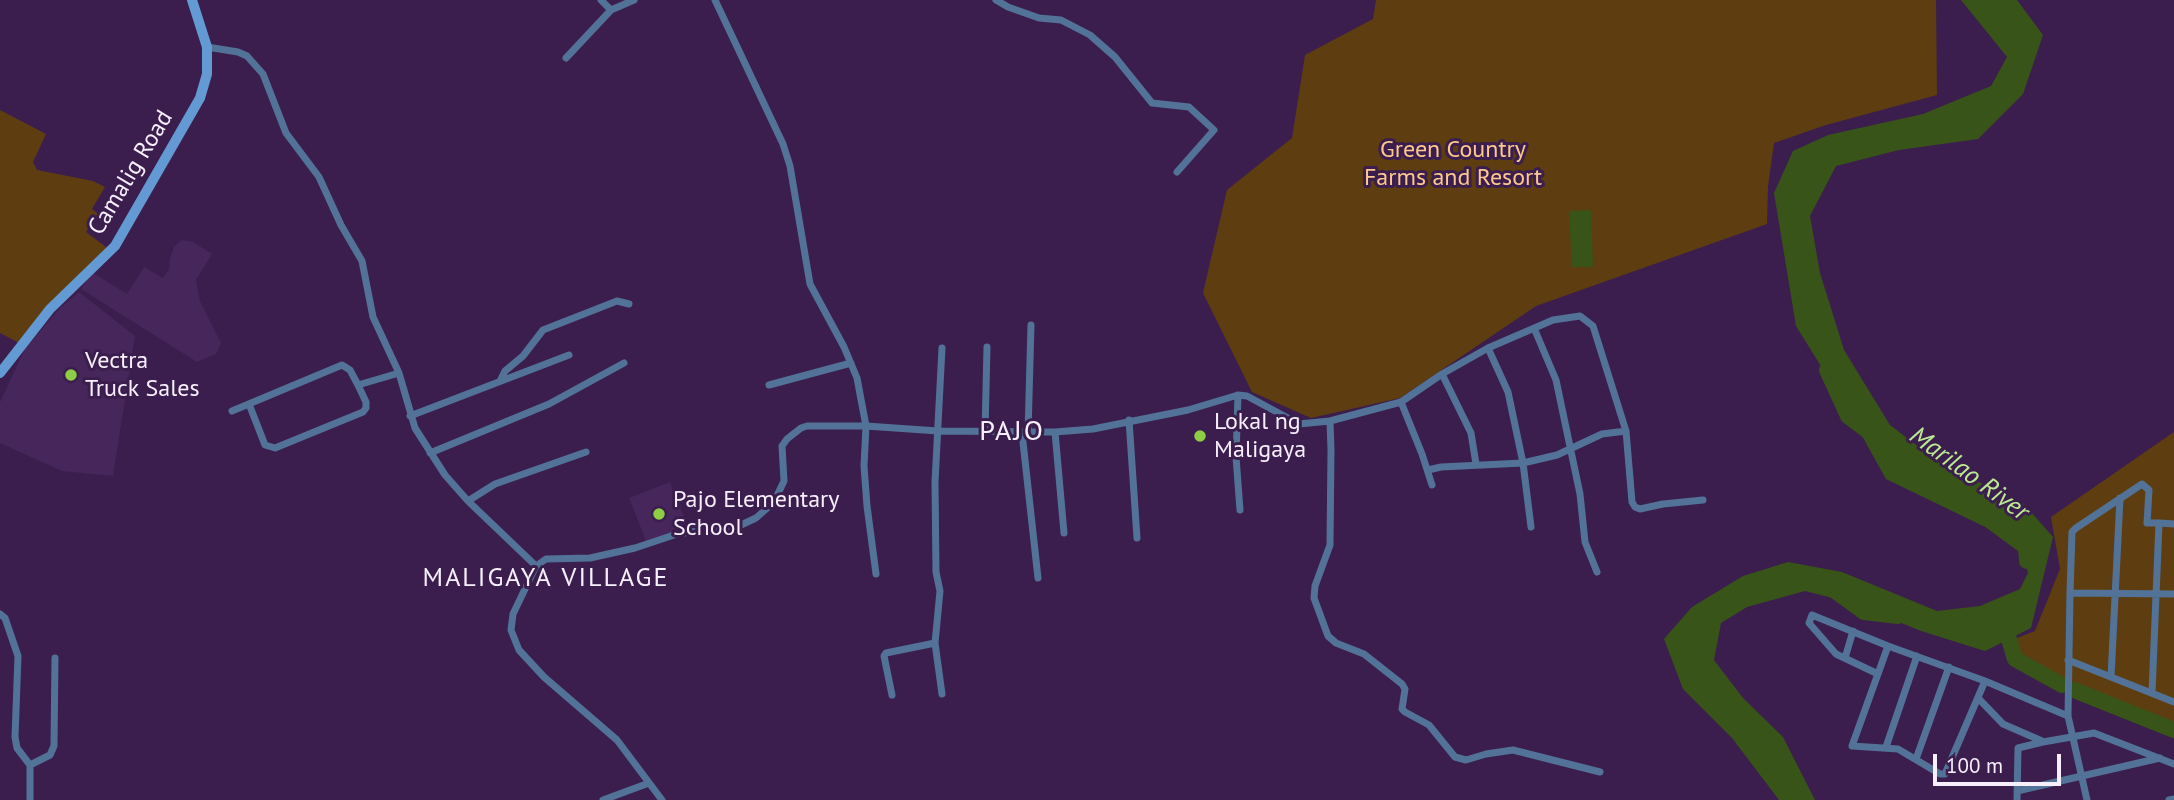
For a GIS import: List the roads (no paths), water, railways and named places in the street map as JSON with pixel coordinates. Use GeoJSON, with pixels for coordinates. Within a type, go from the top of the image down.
{"type":"FeatureCollection","features":[{"type":"Feature","properties":{"kind":"main road","name":"Camalig Road"},"geometry":{"type":"LineString","coordinates":[[0,373],[50,309],[115,246],[200,98],[207,75],[207,47],[192,0]]}},
{"type":"Feature","properties":{"kind":"street"},"geometry":{"type":"LineString","coordinates":[[601,0],[611,10]]}},
{"type":"Feature","properties":{"kind":"street"},"geometry":{"type":"LineString","coordinates":[[566,58],[611,10],[634,0]]}},
{"type":"Feature","properties":{"kind":"street"},"geometry":{"type":"LineString","coordinates":[[715,0],[783,145],[790,166],[810,284],[858,378],[866,426],[866,492],[876,574]]}},
{"type":"Feature","properties":{"kind":"street"},"geometry":{"type":"LineString","coordinates":[[996,0],[1039,18],[1061,20],[1090,35],[1115,57],[1152,103],[1189,107],[1214,130],[1177,172]]}},
{"type":"Feature","properties":{"kind":"street"},"geometry":{"type":"LineString","coordinates":[[207,47],[247,56],[263,74],[286,132],[318,177],[362,261],[373,317],[399,373],[410,416],[430,453],[468,501],[536,566]]}},
{"type":"Feature","properties":{"kind":"street"},"geometry":{"type":"LineString","coordinates":[[501,380],[505,371],[523,356],[543,330],[617,301],[629,304]]}},
{"type":"Feature","properties":{"kind":"street"},"geometry":{"type":"LineString","coordinates":[[662,800],[617,740],[544,677],[519,650],[511,630],[513,614],[536,566],[546,559],[590,558],[635,548],[677,534],[741,525],[764,513],[774,502],[784,481],[782,446],[787,439],[807,426],[1055,432],[1093,429],[1204,406],[1238,395],[1247,396],[1299,424],[1329,421],[1401,402],[1442,374],[1488,348],[1563,317],[1580,316],[1593,326],[1626,431],[1632,502],[1635,507],[1640,509],[1703,500]]}},
{"type":"Feature","properties":{"kind":"street"},"geometry":{"type":"LineString","coordinates":[[1031,326],[1025,433],[1038,578]]}},
{"type":"Feature","properties":{"kind":"street"},"geometry":{"type":"LineString","coordinates":[[1534,328],[1556,380],[1580,494],[1585,542],[1597,572]]}},
{"type":"Feature","properties":{"kind":"street"},"geometry":{"type":"LineString","coordinates":[[985,432],[987,347]]}},
{"type":"Feature","properties":{"kind":"street"},"geometry":{"type":"LineString","coordinates":[[942,694],[935,643],[940,591],[936,572],[935,529],[943,348]]}},
{"type":"Feature","properties":{"kind":"street"},"geometry":{"type":"LineString","coordinates":[[1488,348],[1508,392],[1523,463],[1531,527]]}},
{"type":"Feature","properties":{"kind":"street"},"geometry":{"type":"LineString","coordinates":[[410,416],[569,355]]}},
{"type":"Feature","properties":{"kind":"street"},"geometry":{"type":"LineString","coordinates":[[430,453],[549,404],[624,363]]}},
{"type":"Feature","properties":{"kind":"street"},"geometry":{"type":"LineString","coordinates":[[769,385],[851,363]]}},
{"type":"Feature","properties":{"kind":"street"},"geometry":{"type":"LineString","coordinates":[[232,411],[248,404],[342,365],[350,369],[366,402],[366,408],[275,448],[265,445],[248,404]]}},
{"type":"Feature","properties":{"kind":"street"},"geometry":{"type":"LineString","coordinates":[[358,385],[399,373]]}},
{"type":"Feature","properties":{"kind":"street"},"geometry":{"type":"LineString","coordinates":[[1442,374],[1471,433],[1476,464]]}},
{"type":"Feature","properties":{"kind":"street"},"geometry":{"type":"LineString","coordinates":[[1238,395],[1236,457],[1240,510]]}},
{"type":"Feature","properties":{"kind":"street"},"geometry":{"type":"LineString","coordinates":[[1401,402],[1432,485]]}},
{"type":"Feature","properties":{"kind":"street"},"geometry":{"type":"LineString","coordinates":[[1129,420],[1137,538]]}},
{"type":"Feature","properties":{"kind":"street"},"geometry":{"type":"LineString","coordinates":[[1329,421],[1332,450],[1330,545],[1315,586],[1314,598],[1328,636],[1336,643],[1364,654],[1402,684],[1405,689],[1402,709],[1429,725],[1455,757],[1466,760],[1513,750],[1600,772]]}},
{"type":"Feature","properties":{"kind":"street"},"geometry":{"type":"LineString","coordinates":[[1428,470],[1476,464],[1523,463],[1557,455],[1602,434],[1626,431]]}},
{"type":"Feature","properties":{"kind":"street"},"geometry":{"type":"LineString","coordinates":[[1055,432],[1064,533]]}},
{"type":"Feature","properties":{"kind":"street"},"geometry":{"type":"LineString","coordinates":[[468,501],[495,484],[586,452]]}},
{"type":"Feature","properties":{"kind":"street"},"geometry":{"type":"LineString","coordinates":[[2087,800],[2068,716],[2072,532],[2138,485],[2146,485],[2149,489],[2147,523],[2174,524]]}},
{"type":"Feature","properties":{"kind":"street"},"geometry":{"type":"LineString","coordinates":[[2111,677],[2120,498]]}},
{"type":"Feature","properties":{"kind":"street"},"geometry":{"type":"LineString","coordinates":[[2152,693],[2159,523]]}},
{"type":"Feature","properties":{"kind":"street"},"geometry":{"type":"LineString","coordinates":[[2070,593],[2174,594]]}},
{"type":"Feature","properties":{"kind":"street"},"geometry":{"type":"LineString","coordinates":[[0,614],[5,618],[18,656],[15,737],[17,748],[30,765],[30,800]]}},
{"type":"Feature","properties":{"kind":"street"},"geometry":{"type":"LineString","coordinates":[[1878,674],[1836,654],[1809,623],[1812,615],[1986,681],[2068,716]]}},
{"type":"Feature","properties":{"kind":"street"},"geometry":{"type":"LineString","coordinates":[[1845,658],[1853,631]]}},
{"type":"Feature","properties":{"kind":"street"},"geometry":{"type":"LineString","coordinates":[[892,695],[884,656],[886,653],[935,643]]}},
{"type":"Feature","properties":{"kind":"street"},"geometry":{"type":"LineString","coordinates":[[1888,646],[1852,747],[1886,747],[1905,752],[1940,775],[1947,772],[1986,681]]}},
{"type":"Feature","properties":{"kind":"street"},"geometry":{"type":"LineString","coordinates":[[1886,747],[1917,656]]}},
{"type":"Feature","properties":{"kind":"street"},"geometry":{"type":"LineString","coordinates":[[30,765],[50,755],[54,746],[55,658]]}},
{"type":"Feature","properties":{"kind":"street"},"geometry":{"type":"LineString","coordinates":[[2068,660],[2174,702]]}},
{"type":"Feature","properties":{"kind":"street"},"geometry":{"type":"LineString","coordinates":[[1916,758],[1949,667]]}},
{"type":"Feature","properties":{"kind":"street"},"geometry":{"type":"LineString","coordinates":[[1979,699],[2003,724],[2043,741]]}},
{"type":"Feature","properties":{"kind":"street"},"geometry":{"type":"LineString","coordinates":[[2017,800],[2018,748],[2043,741],[2094,733],[2174,764]]}},
{"type":"Feature","properties":{"kind":"street"},"geometry":{"type":"LineString","coordinates":[[2017,791],[2161,758]]}},
{"type":"Feature","properties":{"kind":"street"},"geometry":{"type":"LineString","coordinates":[[603,800],[649,783]]}},
{"type":"Feature","properties":{"kind":"waterway","name":"Marilao River"},"geometry":{"type":"LineString","coordinates":[[1827,370],[1848,416],[1868,431]]}},
{"type":"Feature","properties":{"kind":"waterway","name":"Marilao River"},"geometry":{"type":"LineString","coordinates":[[1988,519],[2026,547],[2027,561]]}},
{"type":"Feature","properties":{"kind":"waterway","name":"Marilao River"},"geometry":{"type":"LineString","coordinates":[[1834,590],[1864,612],[1898,616]]}},
{"type":"Feature","properties":{"kind":"waterway"},"geometry":{"type":"LineString","coordinates":[[2003,619],[2015,659],[2062,685]]}},
{"type":"Feature","properties":{"kind":"waterway"},"geometry":{"type":"LineString","coordinates":[[2074,690],[2174,730]]}},
{"type":"Feature","properties":{"kind":"place","name":"Vectra Truck Sales"},"geometry":{"type":"Point","coordinates":[71,375]}},
{"type":"Feature","properties":{"kind":"place","name":"Lokal ng Maligaya"},"geometry":{"type":"Point","coordinates":[1200,436]}},
{"type":"Feature","properties":{"kind":"place","name":"Pajo Elementary School"},"geometry":{"type":"Point","coordinates":[659,514]}},
{"type":"Feature","properties":{"kind":"district","name":"PAJO"},"geometry":{"type":"Point","coordinates":[1012,432]}},
{"type":"Feature","properties":{"kind":"district","name":"MALIGAYA VILLAGE"},"geometry":{"type":"Point","coordinates":[546,579]}},
{"type":"Feature","properties":{"kind":"park label","name":"Green Country Farms and Resort"},"geometry":{"type":"Point","coordinates":[1453,164]}}]}
